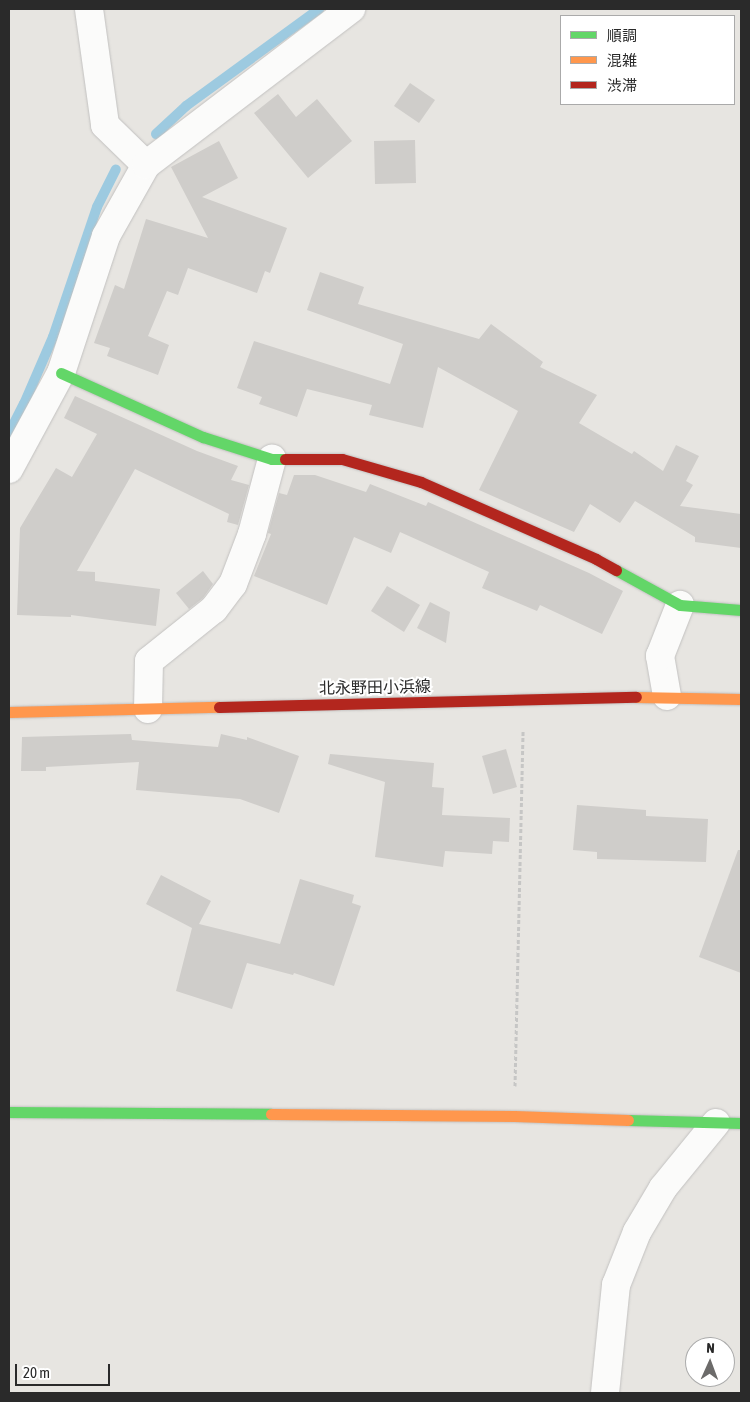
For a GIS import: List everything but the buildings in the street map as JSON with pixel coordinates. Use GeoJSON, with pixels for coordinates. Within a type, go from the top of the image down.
{"type":"FeatureCollection","features":[{"type":"Feature","properties":{"kind":"street"},"geometry":{"type":"LineString","coordinates":[[89,9],[105,125],[146,165]]}},
{"type":"Feature","properties":{"kind":"street"},"geometry":{"type":"LineString","coordinates":[[9,469],[61,373],[106,236],[146,165],[351,9]]}},
{"type":"Feature","properties":{"kind":"street"},"geometry":{"type":"LineString","coordinates":[[61,373],[203,436],[272,459],[342,459],[421,482],[596,559],[680,605],[741,610]]}},
{"type":"Feature","properties":{"kind":"street"},"geometry":{"type":"LineString","coordinates":[[148,709],[149,661],[214,609],[233,584],[252,534],[272,459]]}},
{"type":"Feature","properties":{"kind":"street"},"geometry":{"type":"LineString","coordinates":[[667,696],[660,656],[680,605]]}},
{"type":"Feature","properties":{"kind":"street","name":"北永野田小浜線"},"geometry":{"type":"LineString","coordinates":[[9,712],[667,696],[741,699]]}},
{"type":"Feature","properties":{"kind":"street"},"geometry":{"type":"LineString","coordinates":[[9,1112],[514,1116],[729,1123]]}},
{"type":"Feature","properties":{"kind":"street"},"geometry":{"type":"LineString","coordinates":[[605,1393],[616,1285],[637,1232],[663,1188],[729,1123]]}},
{"type":"Feature","properties":{"kind":"path"},"geometry":{"type":"LineString","coordinates":[[514,1116],[524,699]]}},
{"type":"Feature","properties":{"kind":"waterway"},"geometry":{"type":"LineString","coordinates":[[156,134],[186,106],[319,9]]}},
{"type":"Feature","properties":{"kind":"waterway"},"geometry":{"type":"LineString","coordinates":[[9,433],[24,404],[53,337],[97,207],[116,169]]}},
{"type":"Feature","properties":{"kind":"traffic: fast"},"geometry":{"type":"LineString","coordinates":[[61,373],[203,437],[272,459],[285,459]]}},
{"type":"Feature","properties":{"kind":"traffic: fast"},"geometry":{"type":"LineString","coordinates":[[616,570],[680,605],[741,610]]}},
{"type":"Feature","properties":{"kind":"traffic: fast"},"geometry":{"type":"LineString","coordinates":[[9,1112],[271,1114]]}},
{"type":"Feature","properties":{"kind":"traffic: fast"},"geometry":{"type":"LineString","coordinates":[[628,1120],[741,1123]]}},
{"type":"Feature","properties":{"kind":"traffic: slow"},"geometry":{"type":"LineString","coordinates":[[636,697],[741,699]]}},
{"type":"Feature","properties":{"kind":"traffic: slow"},"geometry":{"type":"LineString","coordinates":[[9,712],[219,707]]}},
{"type":"Feature","properties":{"kind":"traffic: slow"},"geometry":{"type":"LineString","coordinates":[[271,1114],[514,1116],[628,1120]]}},
{"type":"Feature","properties":{"kind":"traffic: jam"},"geometry":{"type":"LineString","coordinates":[[285,459],[342,459],[421,482],[596,559],[616,570]]}},
{"type":"Feature","properties":{"kind":"traffic: jam"},"geometry":{"type":"LineString","coordinates":[[219,707],[636,697]]}}]}
